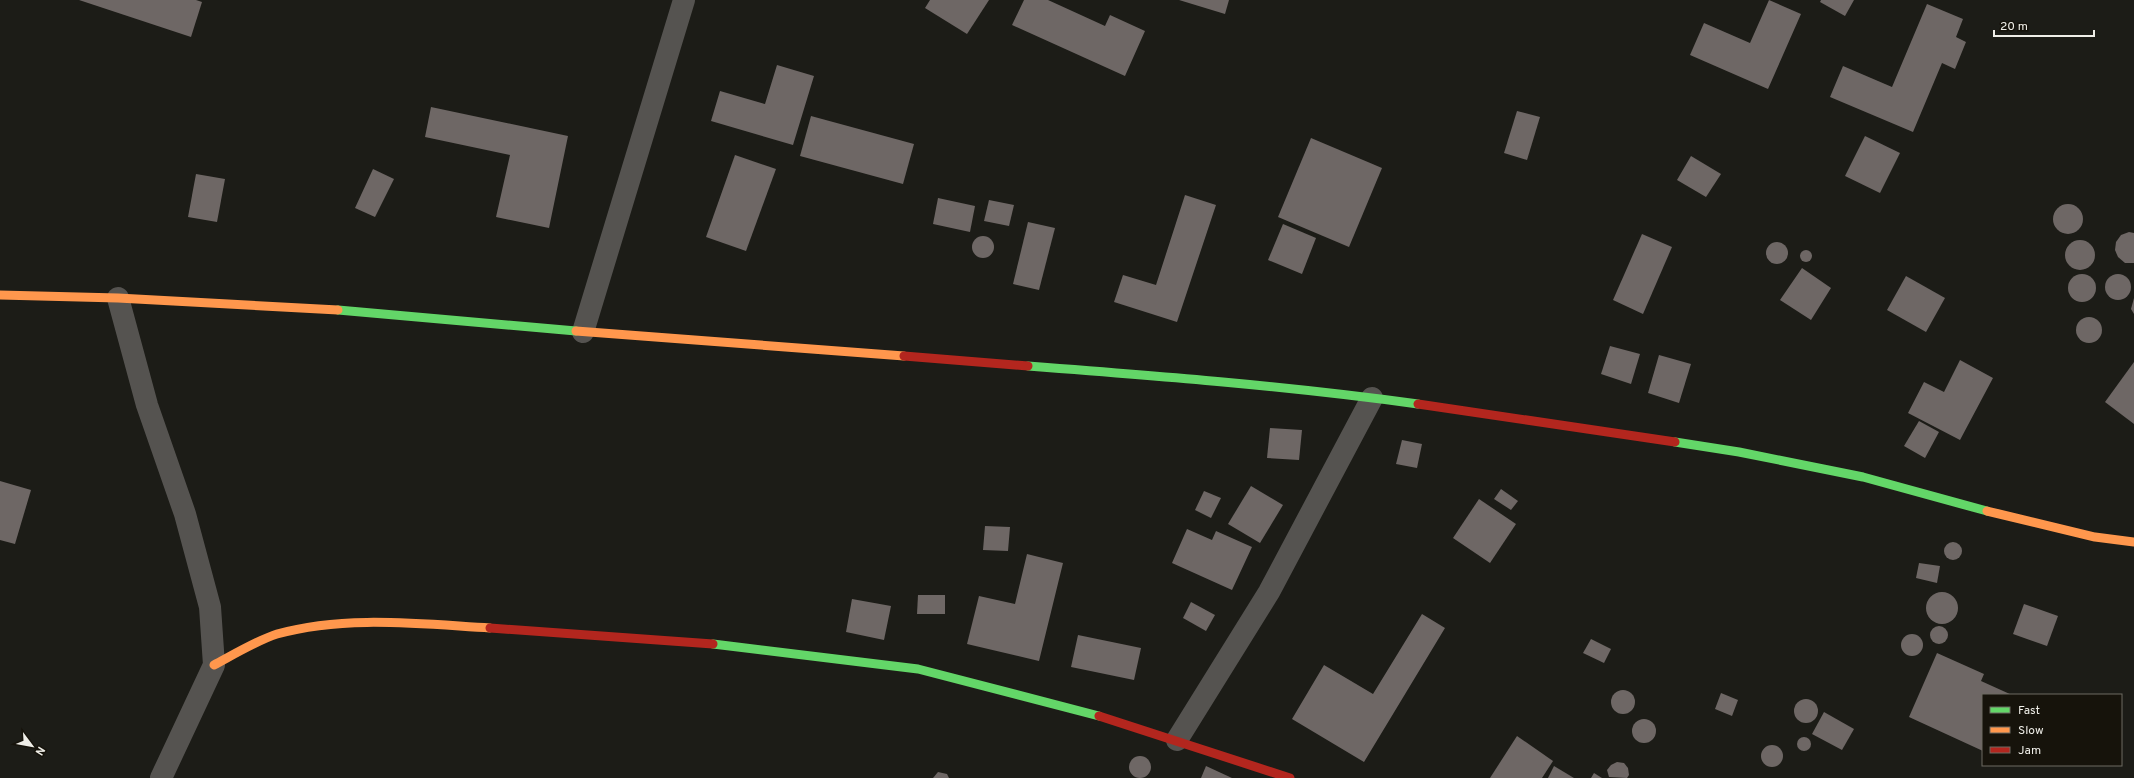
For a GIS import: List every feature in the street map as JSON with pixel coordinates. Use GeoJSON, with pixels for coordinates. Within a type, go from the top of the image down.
{"type":"FeatureCollection","features":[{"type":"Feature","properties":{"kind":"street"},"geometry":{"type":"LineString","coordinates":[[583,332],[684,0]]}},
{"type":"Feature","properties":{"kind":"street"},"geometry":{"type":"LineString","coordinates":[[0,295],[118,298],[342,310],[583,332],[1133,374],[1372,398],[1605,431],[1739,452],[1863,477],[2012,518],[2095,537],[2134,542]]}},
{"type":"Feature","properties":{"kind":"street"},"geometry":{"type":"LineString","coordinates":[[118,298],[147,405],[185,514],[210,607],[214,665],[161,778]]}},
{"type":"Feature","properties":{"kind":"street"},"geometry":{"type":"LineString","coordinates":[[1176,740],[1269,592],[1372,398]]}},
{"type":"Feature","properties":{"kind":"street"},"geometry":{"type":"LineString","coordinates":[[214,665],[276,634],[340,623],[425,624],[566,632],[723,645],[918,669],[1083,711],[1290,778]]}},
{"type":"Feature","properties":{"kind":"building"},"geometry":{"type":"Polygon","coordinates":[[[79,0],[196,0],[202,2],[191,37],[79,0]]]}},
{"type":"Feature","properties":{"kind":"building"},"geometry":{"type":"Polygon","coordinates":[[[930,0],[989,0],[967,34],[925,8],[930,0]]]}},
{"type":"Feature","properties":{"kind":"building"},"geometry":{"type":"Polygon","coordinates":[[[1024,0],[1048,0],[1105,26],[1110,15],[1145,31],[1125,76],[1012,25],[1024,0]]]}},
{"type":"Feature","properties":{"kind":"building"},"geometry":{"type":"Polygon","coordinates":[[[1179,0],[1229,0],[1225,14],[1179,0]]]}},
{"type":"Feature","properties":{"kind":"building"},"geometry":{"type":"Polygon","coordinates":[[[1769,0],[1801,14],[1768,89],[1690,55],[1704,23],[1750,43],[1769,0]]]}},
{"type":"Feature","properties":{"kind":"building"},"geometry":{"type":"Polygon","coordinates":[[[1821,0],[1854,0],[1845,16],[1820,2],[1821,0]]]}},
{"type":"Feature","properties":{"kind":"building"},"geometry":{"type":"Polygon","coordinates":[[[1927,4],[1963,19],[1956,37],[1966,42],[1955,69],[1942,63],[1913,132],[1830,97],[1843,66],[1892,87],[1927,4]]]}},
{"type":"Feature","properties":{"kind":"building"},"geometry":{"type":"Polygon","coordinates":[[[777,65],[814,76],[793,145],[711,121],[720,91],[765,104],[777,65]]]}},
{"type":"Feature","properties":{"kind":"building"},"geometry":{"type":"Polygon","coordinates":[[[431,107],[568,136],[549,228],[496,217],[510,155],[425,137],[431,107]]]}},
{"type":"Feature","properties":{"kind":"building"},"geometry":{"type":"Polygon","coordinates":[[[1517,111],[1540,117],[1527,160],[1504,153],[1517,111]]]}},
{"type":"Feature","properties":{"kind":"building"},"geometry":{"type":"Polygon","coordinates":[[[811,116],[914,144],[903,184],[800,156],[811,116]]]}},
{"type":"Feature","properties":{"kind":"building"},"geometry":{"type":"Polygon","coordinates":[[[1865,136],[1900,153],[1880,193],[1845,176],[1865,136]]]}},
{"type":"Feature","properties":{"kind":"building"},"geometry":{"type":"Polygon","coordinates":[[[1311,138],[1382,168],[1349,247],[1278,217],[1311,138]]]}},
{"type":"Feature","properties":{"kind":"building"},"geometry":{"type":"Polygon","coordinates":[[[735,155],[776,169],[746,251],[706,237],[735,155]]]}},
{"type":"Feature","properties":{"kind":"building"},"geometry":{"type":"Polygon","coordinates":[[[1691,156],[1721,174],[1706,197],[1677,180],[1691,156]]]}},
{"type":"Feature","properties":{"kind":"building"},"geometry":{"type":"Polygon","coordinates":[[[373,169],[394,179],[375,217],[355,208],[373,169]]]}},
{"type":"Feature","properties":{"kind":"building"},"geometry":{"type":"Polygon","coordinates":[[[196,174],[225,179],[217,222],[188,217],[196,174]]]}},
{"type":"Feature","properties":{"kind":"building"},"geometry":{"type":"Polygon","coordinates":[[[1185,195],[1216,205],[1177,322],[1114,302],[1123,275],[1156,285],[1185,195]]]}},
{"type":"Feature","properties":{"kind":"building"},"geometry":{"type":"Polygon","coordinates":[[[938,198],[975,206],[970,232],[933,224],[938,198]]]}},
{"type":"Feature","properties":{"kind":"building"},"geometry":{"type":"Polygon","coordinates":[[[989,200],[1014,205],[1009,226],[984,221],[989,200]]]}},
{"type":"Feature","properties":{"kind":"building"},"geometry":{"type":"Polygon","coordinates":[[[2068,204],[2079,208],[2083,219],[2079,230],[2068,234],[2057,230],[2053,219],[2057,208],[2068,204]]]}},
{"type":"Feature","properties":{"kind":"building"},"geometry":{"type":"Polygon","coordinates":[[[1028,222],[1055,228],[1039,290],[1013,284],[1028,222]]]}},
{"type":"Feature","properties":{"kind":"building"},"geometry":{"type":"Polygon","coordinates":[[[1283,224],[1316,238],[1302,274],[1268,260],[1283,224]]]}},
{"type":"Feature","properties":{"kind":"building"},"geometry":{"type":"Polygon","coordinates":[[[2129,232],[2134,233],[2134,263],[2125,263],[2118,257],[2115,250],[2116,242],[2121,235],[2129,232]]]}},
{"type":"Feature","properties":{"kind":"building"},"geometry":{"type":"Polygon","coordinates":[[[1642,234],[1672,247],[1643,314],[1613,300],[1642,234]]]}},
{"type":"Feature","properties":{"kind":"building"},"geometry":{"type":"Polygon","coordinates":[[[979,236],[987,236],[994,243],[994,251],[987,258],[979,258],[972,251],[972,243],[979,236]]]}},
{"type":"Feature","properties":{"kind":"building"},"geometry":{"type":"Polygon","coordinates":[[[2080,240],[2091,244],[2095,255],[2091,266],[2080,270],[2069,266],[2065,255],[2069,244],[2080,240]]]}},
{"type":"Feature","properties":{"kind":"building"},"geometry":{"type":"Polygon","coordinates":[[[1777,242],[1785,245],[1788,253],[1785,261],[1777,264],[1769,261],[1766,253],[1769,245],[1777,242]]]}},
{"type":"Feature","properties":{"kind":"building"},"geometry":{"type":"Polygon","coordinates":[[[1808,250],[1811,251],[1811,261],[1804,262],[1801,261],[1800,254],[1801,251],[1808,250]]]}},
{"type":"Feature","properties":{"kind":"building"},"geometry":{"type":"Polygon","coordinates":[[[1802,268],[1831,288],[1811,320],[1780,300],[1802,268]]]}},
{"type":"Feature","properties":{"kind":"building"},"geometry":{"type":"Polygon","coordinates":[[[2082,274],[2092,278],[2096,288],[2092,298],[2082,302],[2072,298],[2068,288],[2072,278],[2082,274]]]}},
{"type":"Feature","properties":{"kind":"building"},"geometry":{"type":"Polygon","coordinates":[[[2118,274],[2127,278],[2131,287],[2127,296],[2118,300],[2109,296],[2105,287],[2109,278],[2118,274]]]}},
{"type":"Feature","properties":{"kind":"building"},"geometry":{"type":"Polygon","coordinates":[[[1906,276],[1945,298],[1926,332],[1887,310],[1906,276]]]}},
{"type":"Feature","properties":{"kind":"building"},"geometry":{"type":"Polygon","coordinates":[[[2134,298],[2134,314],[2131,309],[2134,298]]]}},
{"type":"Feature","properties":{"kind":"building"},"geometry":{"type":"Polygon","coordinates":[[[2089,317],[2098,321],[2102,330],[2098,339],[2089,343],[2080,339],[2076,330],[2080,321],[2089,317]]]}},
{"type":"Feature","properties":{"kind":"building"},"geometry":{"type":"Polygon","coordinates":[[[1610,346],[1640,354],[1631,384],[1601,374],[1610,346]]]}},
{"type":"Feature","properties":{"kind":"building"},"geometry":{"type":"Polygon","coordinates":[[[1659,355],[1691,364],[1679,403],[1648,393],[1659,355]]]}},
{"type":"Feature","properties":{"kind":"building"},"geometry":{"type":"Polygon","coordinates":[[[1960,360],[1993,378],[1960,440],[1908,413],[1924,382],[1944,392],[1960,360]]]}},
{"type":"Feature","properties":{"kind":"building"},"geometry":{"type":"Polygon","coordinates":[[[2134,362],[2134,424],[2105,402],[2134,362]]]}},
{"type":"Feature","properties":{"kind":"building"},"geometry":{"type":"Polygon","coordinates":[[[1919,421],[1939,432],[1925,458],[1904,446],[1919,421]]]}},
{"type":"Feature","properties":{"kind":"building"},"geometry":{"type":"Polygon","coordinates":[[[1270,428],[1302,430],[1299,460],[1267,458],[1270,428]]]}},
{"type":"Feature","properties":{"kind":"building"},"geometry":{"type":"Polygon","coordinates":[[[1402,440],[1422,444],[1417,468],[1396,464],[1402,440]]]}},
{"type":"Feature","properties":{"kind":"building"},"geometry":{"type":"Polygon","coordinates":[[[0,481],[31,490],[15,544],[0,540],[0,481]]]}},
{"type":"Feature","properties":{"kind":"building"},"geometry":{"type":"Polygon","coordinates":[[[1251,486],[1283,505],[1260,543],[1228,524],[1251,486]]]}},
{"type":"Feature","properties":{"kind":"building"},"geometry":{"type":"Polygon","coordinates":[[[1501,489],[1518,501],[1511,510],[1494,499],[1501,489]]]}},
{"type":"Feature","properties":{"kind":"building"},"geometry":{"type":"Polygon","coordinates":[[[1204,491],[1221,498],[1211,518],[1195,510],[1204,491]]]}},
{"type":"Feature","properties":{"kind":"building"},"geometry":{"type":"Polygon","coordinates":[[[1479,499],[1516,524],[1490,563],[1453,538],[1479,499]]]}},
{"type":"Feature","properties":{"kind":"building"},"geometry":{"type":"Polygon","coordinates":[[[985,526],[1010,527],[1008,551],[983,550],[985,526]]]}},
{"type":"Feature","properties":{"kind":"building"},"geometry":{"type":"Polygon","coordinates":[[[1187,529],[1212,540],[1216,531],[1252,547],[1232,590],[1172,563],[1187,529]]]}},
{"type":"Feature","properties":{"kind":"building"},"geometry":{"type":"Polygon","coordinates":[[[1953,542],[1959,545],[1962,551],[1959,557],[1953,560],[1947,557],[1944,551],[1947,545],[1953,542]]]}},
{"type":"Feature","properties":{"kind":"building"},"geometry":{"type":"Polygon","coordinates":[[[1027,554],[1063,563],[1039,661],[967,644],[979,596],[1015,604],[1027,554]]]}},
{"type":"Feature","properties":{"kind":"building"},"geometry":{"type":"Polygon","coordinates":[[[1919,563],[1940,566],[1937,583],[1916,578],[1919,563]]]}},
{"type":"Feature","properties":{"kind":"building"},"geometry":{"type":"Polygon","coordinates":[[[1939,592],[1945,592],[1955,599],[1958,608],[1957,614],[1951,621],[1945,624],[1939,624],[1929,617],[1926,611],[1926,605],[1933,595],[1939,592]]]}},
{"type":"Feature","properties":{"kind":"building"},"geometry":{"type":"Polygon","coordinates":[[[918,595],[945,595],[945,614],[917,614],[918,595]]]}},
{"type":"Feature","properties":{"kind":"building"},"geometry":{"type":"Polygon","coordinates":[[[852,599],[891,606],[884,640],[846,632],[852,599]]]}},
{"type":"Feature","properties":{"kind":"building"},"geometry":{"type":"Polygon","coordinates":[[[1191,602],[1215,615],[1206,631],[1183,618],[1191,602]]]}},
{"type":"Feature","properties":{"kind":"building"},"geometry":{"type":"Polygon","coordinates":[[[2024,604],[2058,616],[2047,646],[2013,634],[2024,604]]]}},
{"type":"Feature","properties":{"kind":"building"},"geometry":{"type":"Polygon","coordinates":[[[1422,614],[1445,628],[1364,762],[1292,719],[1324,665],[1373,694],[1422,614]]]}},
{"type":"Feature","properties":{"kind":"building"},"geometry":{"type":"Polygon","coordinates":[[[1939,626],[1945,629],[1948,635],[1945,641],[1939,644],[1933,641],[1930,635],[1933,629],[1939,626]]]}},
{"type":"Feature","properties":{"kind":"building"},"geometry":{"type":"Polygon","coordinates":[[[1912,634],[1920,637],[1923,645],[1920,653],[1912,656],[1904,653],[1901,645],[1904,637],[1912,634]]]}},
{"type":"Feature","properties":{"kind":"building"},"geometry":{"type":"Polygon","coordinates":[[[1078,635],[1141,648],[1134,680],[1071,667],[1078,635]]]}},
{"type":"Feature","properties":{"kind":"building"},"geometry":{"type":"Polygon","coordinates":[[[1591,639],[1611,649],[1604,663],[1583,653],[1591,639]]]}},
{"type":"Feature","properties":{"kind":"building"},"geometry":{"type":"Polygon","coordinates":[[[1937,653],[1984,674],[1981,681],[2010,694],[1982,694],[1982,751],[1909,717],[1937,653]]]}},
{"type":"Feature","properties":{"kind":"building"},"geometry":{"type":"Polygon","coordinates":[[[1623,690],[1632,693],[1635,702],[1632,711],[1623,714],[1614,711],[1611,702],[1614,693],[1623,690]]]}},
{"type":"Feature","properties":{"kind":"building"},"geometry":{"type":"Polygon","coordinates":[[[1721,693],[1738,700],[1732,716],[1715,709],[1721,693]]]}},
{"type":"Feature","properties":{"kind":"building"},"geometry":{"type":"Polygon","coordinates":[[[1806,699],[1815,702],[1818,711],[1815,720],[1806,723],[1797,720],[1794,711],[1797,702],[1806,699]]]}},
{"type":"Feature","properties":{"kind":"building"},"geometry":{"type":"Polygon","coordinates":[[[1824,712],[1854,729],[1842,750],[1812,734],[1824,712]]]}},
{"type":"Feature","properties":{"kind":"building"},"geometry":{"type":"Polygon","coordinates":[[[1644,719],[1653,722],[1656,731],[1653,740],[1644,743],[1635,740],[1632,731],[1635,722],[1644,719]]]}},
{"type":"Feature","properties":{"kind":"building"},"geometry":{"type":"Polygon","coordinates":[[[1517,736],[1553,761],[1542,778],[1490,778],[1517,736]]]}},
{"type":"Feature","properties":{"kind":"building"},"geometry":{"type":"Polygon","coordinates":[[[1801,737],[1807,737],[1811,741],[1811,747],[1807,751],[1801,751],[1797,747],[1797,741],[1801,737]]]}},
{"type":"Feature","properties":{"kind":"building"},"geometry":{"type":"Polygon","coordinates":[[[1772,745],[1780,748],[1783,756],[1780,764],[1772,767],[1764,764],[1761,756],[1764,748],[1772,745]]]}},
{"type":"Feature","properties":{"kind":"building"},"geometry":{"type":"Polygon","coordinates":[[[1140,756],[1148,759],[1151,767],[1148,775],[1140,778],[1132,775],[1129,767],[1132,759],[1140,756]]]}},
{"type":"Feature","properties":{"kind":"building"},"geometry":{"type":"Polygon","coordinates":[[[1617,762],[1624,763],[1628,768],[1629,775],[1627,778],[1609,777],[1607,770],[1611,765],[1617,762]]]}},
{"type":"Feature","properties":{"kind":"building"},"geometry":{"type":"Polygon","coordinates":[[[1206,766],[1232,778],[1201,778],[1206,766]]]}},
{"type":"Feature","properties":{"kind":"building"},"geometry":{"type":"Polygon","coordinates":[[[1554,766],[1574,778],[1548,778],[1554,766]]]}},
{"type":"Feature","properties":{"kind":"building"},"geometry":{"type":"Polygon","coordinates":[[[938,772],[947,774],[949,778],[933,778],[938,772]]]}},
{"type":"Feature","properties":{"kind":"building"},"geometry":{"type":"Polygon","coordinates":[[[1594,773],[1602,778],[1591,778],[1594,773]]]}},
{"type":"Feature","properties":{"kind":"traffic: fast"},"geometry":{"type":"LineString","coordinates":[[338,310],[576,331]]}},
{"type":"Feature","properties":{"kind":"traffic: fast"},"geometry":{"type":"LineString","coordinates":[[1028,366],[1272,387],[1418,404]]}},
{"type":"Feature","properties":{"kind":"traffic: fast"},"geometry":{"type":"LineString","coordinates":[[1675,442],[1739,452],[1863,477],[1987,511]]}},
{"type":"Feature","properties":{"kind":"traffic: fast"},"geometry":{"type":"LineString","coordinates":[[713,644],[918,669],[1099,716]]}},
{"type":"Feature","properties":{"kind":"traffic: slow"},"geometry":{"type":"LineString","coordinates":[[0,295],[118,298],[338,310]]}},
{"type":"Feature","properties":{"kind":"traffic: slow"},"geometry":{"type":"LineString","coordinates":[[576,331],[904,356]]}},
{"type":"Feature","properties":{"kind":"traffic: slow"},"geometry":{"type":"LineString","coordinates":[[1987,511],[2095,537],[2134,542]]}},
{"type":"Feature","properties":{"kind":"traffic: slow"},"geometry":{"type":"LineString","coordinates":[[214,665],[270,636],[303,628],[329,624],[383,622],[490,628]]}},
{"type":"Feature","properties":{"kind":"traffic: jam"},"geometry":{"type":"LineString","coordinates":[[904,356],[1028,366]]}},
{"type":"Feature","properties":{"kind":"traffic: jam"},"geometry":{"type":"LineString","coordinates":[[1418,404],[1675,442]]}},
{"type":"Feature","properties":{"kind":"traffic: jam"},"geometry":{"type":"LineString","coordinates":[[490,628],[713,644]]}},
{"type":"Feature","properties":{"kind":"traffic: jam"},"geometry":{"type":"LineString","coordinates":[[1099,716],[1290,778]]}}]}
